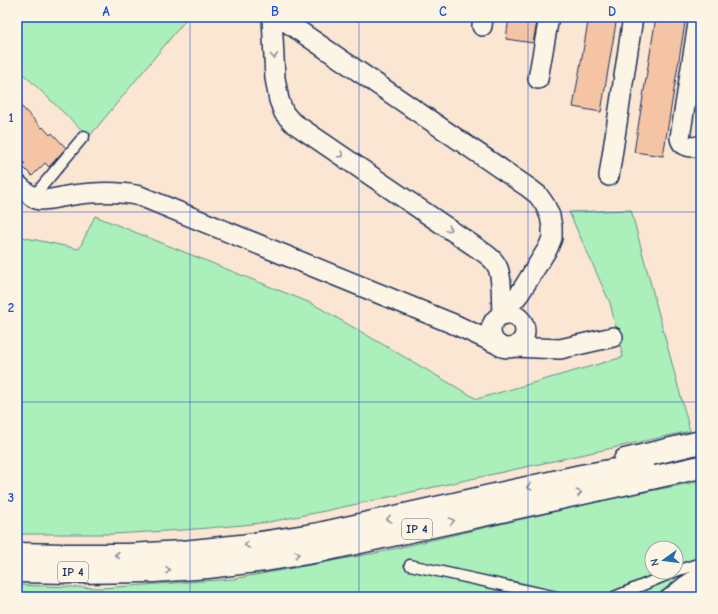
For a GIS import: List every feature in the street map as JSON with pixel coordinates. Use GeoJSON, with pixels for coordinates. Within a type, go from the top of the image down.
{"type":"FeatureCollection","features":[{"type":"Feature","properties":{"kind":"main road"},"geometry":{"type":"LineString","coordinates":[[581,476],[618,462],[701,442]]}},
{"type":"Feature","properties":{"kind":"main road","name":"IP 4"},"geometry":{"type":"LineString","coordinates":[[17,554],[129,555],[183,552],[241,546],[319,534],[581,476],[701,453]]}},
{"type":"Feature","properties":{"kind":"main road","name":"IP 4"},"geometry":{"type":"LineString","coordinates":[[17,571],[154,571],[208,567],[265,560],[319,551],[701,467]]}},
{"type":"Feature","properties":{"kind":"main road"},"geometry":{"type":"LineString","coordinates":[[686,597],[701,586]]}},
{"type":"Feature","properties":{"kind":"street"},"geometry":{"type":"LineString","coordinates":[[272,17],[277,93],[284,112],[292,122],[493,260],[500,274],[497,319]]}},
{"type":"Feature","properties":{"kind":"street"},"geometry":{"type":"LineString","coordinates":[[279,17],[538,195],[550,216],[552,238],[548,248],[520,293],[491,328],[493,340],[506,346],[519,345],[525,336],[520,308],[520,293]]}},
{"type":"Feature","properties":{"kind":"street"},"geometry":{"type":"LineString","coordinates":[[538,79],[549,17]]}},
{"type":"Feature","properties":{"kind":"street"},"geometry":{"type":"LineString","coordinates":[[609,176],[633,17]]}},
{"type":"Feature","properties":{"kind":"street"},"geometry":{"type":"LineString","coordinates":[[700,17],[680,138],[683,144],[687,146],[696,147],[701,145]]}},
{"type":"Feature","properties":{"kind":"street"},"geometry":{"type":"LineString","coordinates":[[17,184],[37,199],[85,193],[124,193],[140,196],[456,324],[506,346],[551,349],[568,348],[613,337]]}},
{"type":"Feature","properties":{"kind":"street"},"geometry":{"type":"LineString","coordinates":[[456,324],[470,326],[485,324],[507,314],[513,314],[518,317],[535,343],[543,348]]}},
{"type":"Feature","properties":{"kind":"lane"},"geometry":{"type":"LineString","coordinates":[[37,199],[84,136]]}},
{"type":"Feature","properties":{"kind":"lane"},"geometry":{"type":"LineString","coordinates":[[684,569],[701,563]]}},
{"type":"Feature","properties":{"kind":"lane"},"geometry":{"type":"LineString","coordinates":[[410,565],[557,597]]}},
{"type":"Feature","properties":{"kind":"lane"},"geometry":{"type":"LineString","coordinates":[[665,597],[682,583],[701,571]]}},
{"type":"Feature","properties":{"kind":"lane"},"geometry":{"type":"LineString","coordinates":[[614,597],[655,580]]}},
{"type":"Feature","properties":{"kind":"green space"},"geometry":{"type":"Polygon","coordinates":[[[17,17],[188,17],[89,137],[17,68],[17,17]]]}},
{"type":"Feature","properties":{"kind":"green space"},"geometry":{"type":"Polygon","coordinates":[[[631,210],[690,431],[269,522],[184,530],[114,534],[17,534],[17,236],[79,249],[95,216],[313,304],[477,399],[623,357],[610,303],[569,212],[631,210]]]}},
{"type":"Feature","properties":{"kind":"green space"},"geometry":{"type":"Polygon","coordinates":[[[701,481],[701,566],[684,575],[684,540],[644,540],[644,580],[677,580],[654,597],[17,597],[17,585],[101,588],[233,579],[376,553],[604,500],[701,481]]]}},
{"type":"Feature","properties":{"kind":"building"},"geometry":{"type":"Polygon","coordinates":[[[509,17],[538,17],[533,43],[506,39],[509,17]]]}},
{"type":"Feature","properties":{"kind":"building"},"geometry":{"type":"Polygon","coordinates":[[[589,17],[617,17],[601,112],[573,107],[589,17]]]}},
{"type":"Feature","properties":{"kind":"building"},"geometry":{"type":"Polygon","coordinates":[[[656,17],[686,17],[663,156],[634,152],[656,17]]]}},
{"type":"Feature","properties":{"kind":"building"},"geometry":{"type":"Polygon","coordinates":[[[17,102],[42,128],[43,127],[50,135],[52,133],[66,148],[49,167],[45,163],[32,176],[22,166],[25,164],[17,156],[17,102]]]}}]}
